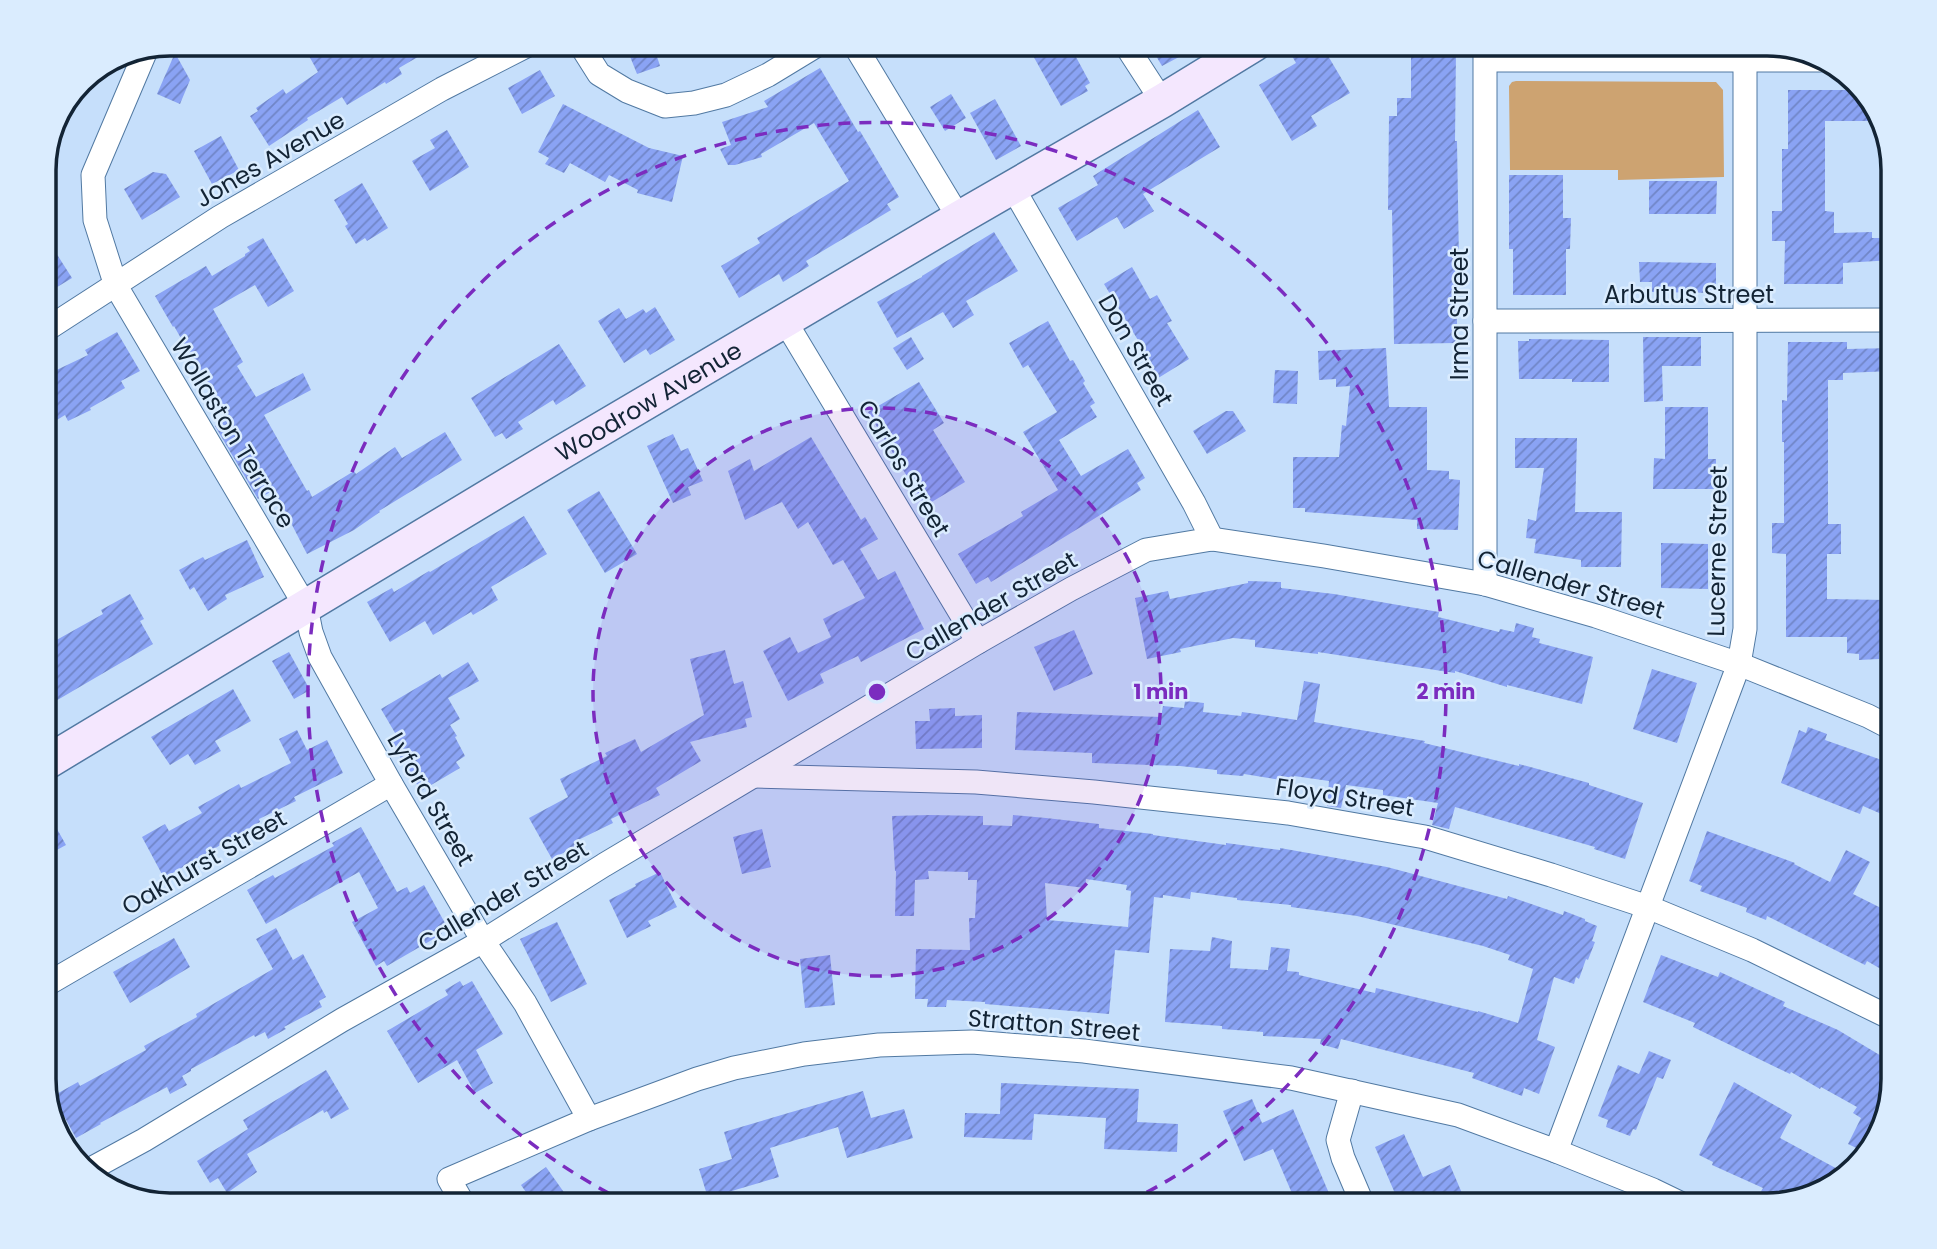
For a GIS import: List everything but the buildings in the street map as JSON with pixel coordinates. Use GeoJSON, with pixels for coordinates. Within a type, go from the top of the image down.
{"type":"FeatureCollection","features":[{"type":"Feature","properties":{"kind":"street","name":"Jones Avenue"},"geometry":{"type":"LineString","coordinates":[[56,324],[220,218],[442,89],[507,56]]}},
{"type":"Feature","properties":{"kind":"street"},"geometry":{"type":"LineString","coordinates":[[588,56],[599,74],[627,91],[664,106],[694,103],[726,95],[799,56]]}},
{"type":"Feature","properties":{"kind":"street"},"geometry":{"type":"LineString","coordinates":[[861,56],[959,218]]}},
{"type":"Feature","properties":{"kind":"street"},"geometry":{"type":"LineString","coordinates":[[1133,56],[1162,101]]}},
{"type":"Feature","properties":{"kind":"street","name":"Woodrow Avenue"},"geometry":{"type":"LineString","coordinates":[[56,757],[562,452],[1235,56]]}},
{"type":"Feature","properties":{"kind":"street","name":"Irma Street"},"geometry":{"type":"LineString","coordinates":[[1485,56],[1485,584]]}},
{"type":"Feature","properties":{"kind":"street","name":"Lucerne Street"},"geometry":{"type":"LineString","coordinates":[[1556,1151],[1739,664],[1745,628],[1745,56]]}},
{"type":"Feature","properties":{"kind":"street","name":"Wollaston Terrace"},"geometry":{"type":"LineString","coordinates":[[142,60],[93,175],[95,220],[116,286],[306,607]]}},
{"type":"Feature","properties":{"kind":"street","name":"Don Street"},"geometry":{"type":"LineString","coordinates":[[1013,188],[1212,539]]}},
{"type":"Feature","properties":{"kind":"street","name":"Arbutus Street"},"geometry":{"type":"LineString","coordinates":[[1485,321],[1881,320]]}},
{"type":"Feature","properties":{"kind":"street","name":"Carlos Street"},"geometry":{"type":"LineString","coordinates":[[785,321],[978,642]]}},
{"type":"Feature","properties":{"kind":"street","name":"Callender Street"},"geometry":{"type":"LineString","coordinates":[[96,1166],[342,1020],[483,941],[604,865],[978,642],[1146,550],[1212,539],[1485,584],[1596,616],[1739,664],[1881,723]]}},
{"type":"Feature","properties":{"kind":"street","name":"Lyford Street"},"geometry":{"type":"LineString","coordinates":[[306,607],[320,657],[483,941],[525,1003],[589,1119]]}},
{"type":"Feature","properties":{"kind":"street","name":"Floyd Street"},"geometry":{"type":"LineString","coordinates":[[754,776],[976,782],[1094,792],[1288,813],[1425,837],[1648,907],[1752,950],[1881,1012]]}},
{"type":"Feature","properties":{"kind":"street","name":"Oakhurst Street"},"geometry":{"type":"LineString","coordinates":[[56,979],[391,784]]}},
{"type":"Feature","properties":{"kind":"street","name":"Stratton Street"},"geometry":{"type":"LineString","coordinates":[[457,1193],[449,1179],[589,1119],[734,1068],[804,1054],[879,1045],[972,1042],[1084,1051],[1291,1078],[1352,1091],[1458,1115],[1659,1193]]}},
{"type":"Feature","properties":{"kind":"street"},"geometry":{"type":"LineString","coordinates":[[1352,1091],[1338,1140],[1358,1193]]}},
{"type":"Feature","properties":{"kind":"shaded area"},"geometry":{"type":"Polygon","coordinates":[[[1516,81],[1716,82],[1723,90],[1724,177],[1618,180],[1618,170],[1510,170],[1509,86],[1516,81]]]}}]}
